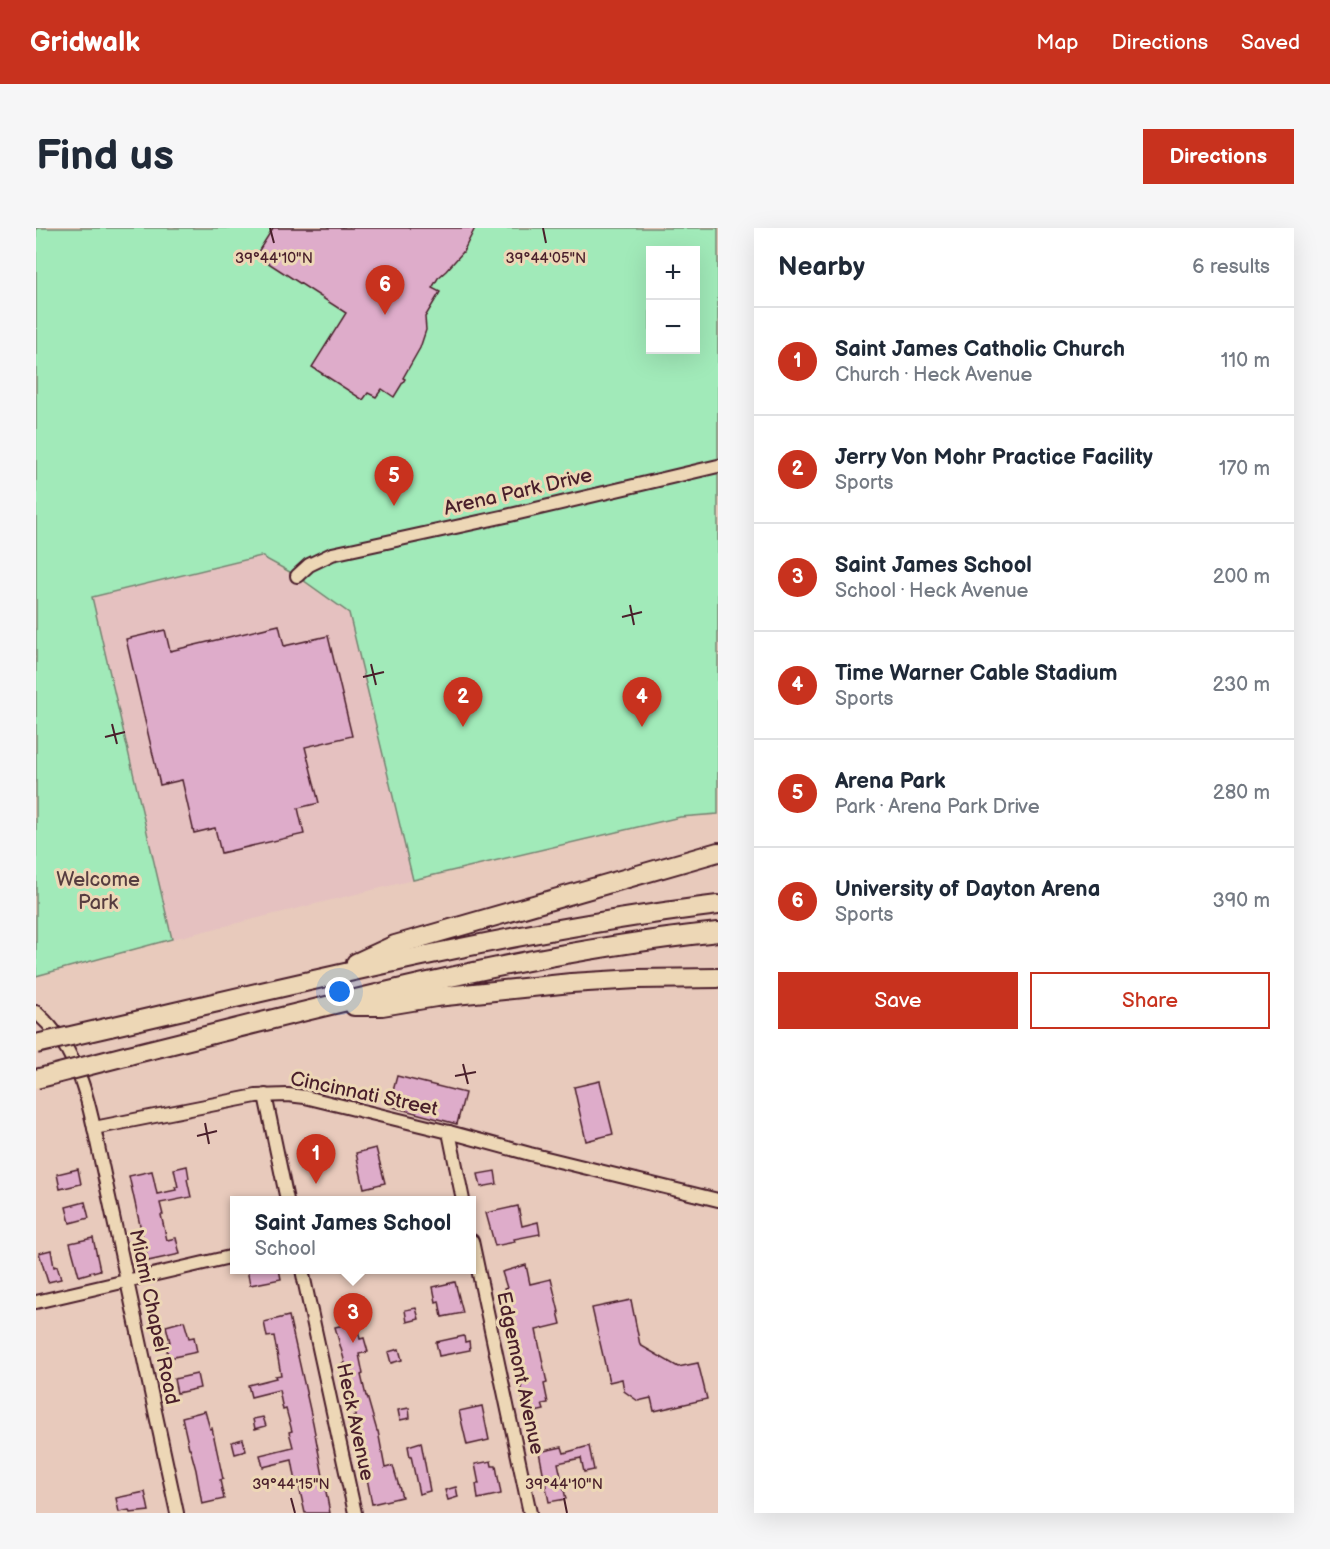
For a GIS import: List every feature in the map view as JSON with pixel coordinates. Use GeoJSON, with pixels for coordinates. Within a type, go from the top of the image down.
{"type":"FeatureCollection","features":[{"type":"Feature","properties":{"kind":"highway"},"geometry":{"type":"LineString","coordinates":[[328,977],[395,945],[718,852]]}},
{"type":"Feature","properties":{"kind":"highway"},"geometry":{"type":"LineString","coordinates":[[36,1044],[469,945],[630,916],[718,905]]}},
{"type":"Feature","properties":{"kind":"highway"},"geometry":{"type":"LineString","coordinates":[[36,1078],[370,995],[536,959],[718,932]]}},
{"type":"Feature","properties":{"kind":"highway"},"geometry":{"type":"LineString","coordinates":[[328,1006],[382,1006],[436,997],[571,983],[718,978]]}},
{"type":"Feature","properties":{"kind":"street","name":"Arena Park Drive"},"geometry":{"type":"LineString","coordinates":[[297,576],[309,565],[332,554],[718,466]]}},
{"type":"Feature","properties":{"kind":"street"},"geometry":{"type":"LineString","coordinates":[[36,1012],[62,1040],[77,1066],[94,1128]]}},
{"type":"Feature","properties":{"kind":"street"},"geometry":{"type":"LineString","coordinates":[[265,1095],[286,1196]]}},
{"type":"Feature","properties":{"kind":"street","name":"Cincinnati Street"},"geometry":{"type":"LineString","coordinates":[[94,1128],[265,1095],[288,1095],[305,1097],[449,1132],[718,1200]]}},
{"type":"Feature","properties":{"kind":"street","name":"Miami Chapel Road"},"geometry":{"type":"LineString","coordinates":[[94,1128],[177,1513]]}},
{"type":"Feature","properties":{"kind":"street"},"geometry":{"type":"LineString","coordinates":[[449,1132],[462,1196]]}},
{"type":"Feature","properties":{"kind":"street"},"geometry":{"type":"LineString","coordinates":[[36,1302],[230,1257]]}},
{"type":"Feature","properties":{"kind":"street","name":"Edgemont Avenue"},"geometry":{"type":"LineString","coordinates":[[476,1264],[530,1513]]}},
{"type":"Feature","properties":{"kind":"street","name":"Heck Avenue"},"geometry":{"type":"LineString","coordinates":[[303,1274],[355,1513]]}},
{"type":"Feature","properties":{"kind":"shaded area"},"geometry":{"type":"Polygon","coordinates":[[[261,556],[349,612],[413,880],[172,939],[92,597],[261,556]]]}},
{"type":"Feature","properties":{"kind":"green space","name":"Welcome Park"},"geometry":{"type":"Polygon","coordinates":[[[36,228],[718,228],[718,814],[680,817],[413,880],[349,613],[297,576],[261,556],[92,597],[172,939],[36,976],[36,228]]]}},
{"type":"Feature","properties":{"kind":"building"},"geometry":{"type":"Polygon","coordinates":[[[273,228],[475,228],[463,252],[438,278],[432,288],[440,292],[425,317],[426,330],[420,348],[394,397],[382,389],[376,397],[368,393],[363,400],[312,367],[346,313],[256,255],[273,228]]]}},
{"type":"Feature","properties":{"kind":"building"},"geometry":{"type":"Polygon","coordinates":[[[279,625],[284,646],[328,636],[352,736],[305,747],[319,803],[298,808],[304,834],[221,853],[215,828],[194,833],[182,780],[160,785],[126,639],[165,630],[170,651],[279,625]]]}},
{"type":"Feature","properties":{"kind":"building"},"geometry":{"type":"Polygon","coordinates":[[[397,1076],[465,1093],[457,1124],[389,1106],[397,1076]]]}},
{"type":"Feature","properties":{"kind":"building"},"geometry":{"type":"Polygon","coordinates":[[[600,1081],[613,1134],[586,1141],[574,1087],[600,1081]]]}},
{"type":"Feature","properties":{"kind":"building"},"geometry":{"type":"Polygon","coordinates":[[[376,1148],[385,1183],[364,1188],[356,1153],[376,1148]]]}},
{"type":"Feature","properties":{"kind":"building"},"geometry":{"type":"Polygon","coordinates":[[[187,1166],[191,1197],[160,1203],[167,1240],[176,1238],[180,1254],[148,1261],[129,1176],[152,1171],[157,1194],[176,1190],[175,1187],[178,1187],[174,1169],[187,1166]]]}},
{"type":"Feature","properties":{"kind":"building"},"geometry":{"type":"Polygon","coordinates":[[[78,1169],[81,1184],[60,1189],[57,1174],[78,1169]]]}},
{"type":"Feature","properties":{"kind":"building"},"geometry":{"type":"Polygon","coordinates":[[[495,1171],[497,1184],[481,1187],[478,1174],[495,1171]]]}},
{"type":"Feature","properties":{"kind":"building"},"geometry":{"type":"Polygon","coordinates":[[[85,1202],[89,1218],[70,1223],[66,1207],[85,1202]]]}},
{"type":"Feature","properties":{"kind":"building"},"geometry":{"type":"Polygon","coordinates":[[[518,1206],[522,1226],[538,1222],[540,1234],[514,1239],[515,1242],[495,1246],[486,1213],[518,1206]]]}},
{"type":"Feature","properties":{"kind":"building"},"geometry":{"type":"Polygon","coordinates":[[[93,1238],[100,1270],[79,1276],[70,1243],[93,1238]]]}},
{"type":"Feature","properties":{"kind":"building"},"geometry":{"type":"Polygon","coordinates":[[[51,1250],[54,1267],[57,1266],[61,1279],[48,1282],[39,1253],[51,1250]]]}},
{"type":"Feature","properties":{"kind":"building"},"geometry":{"type":"Polygon","coordinates":[[[526,1265],[530,1284],[551,1279],[561,1324],[536,1330],[547,1383],[544,1384],[548,1403],[542,1404],[544,1410],[530,1413],[528,1406],[525,1407],[523,1398],[519,1361],[504,1289],[507,1288],[502,1272],[526,1265]]]}},
{"type":"Feature","properties":{"kind":"building"},"geometry":{"type":"Polygon","coordinates":[[[248,1274],[280,1274],[281,1279],[250,1285],[248,1274]]]}},
{"type":"Feature","properties":{"kind":"building"},"geometry":{"type":"Polygon","coordinates":[[[455,1282],[463,1313],[442,1317],[433,1287],[455,1282]]]}},
{"type":"Feature","properties":{"kind":"building"},"geometry":{"type":"Polygon","coordinates":[[[631,1300],[640,1345],[678,1367],[698,1363],[707,1399],[654,1411],[651,1398],[638,1401],[624,1391],[622,1379],[609,1382],[592,1308],[631,1300]]]}},
{"type":"Feature","properties":{"kind":"building"},"geometry":{"type":"Polygon","coordinates":[[[416,1308],[419,1319],[407,1322],[405,1310],[416,1308]]]}},
{"type":"Feature","properties":{"kind":"building"},"geometry":{"type":"Polygon","coordinates":[[[289,1316],[330,1513],[305,1513],[292,1460],[263,1467],[260,1455],[293,1447],[289,1432],[292,1431],[286,1409],[283,1410],[279,1390],[251,1397],[248,1385],[281,1375],[274,1336],[267,1337],[264,1322],[289,1316]]]}},
{"type":"Feature","properties":{"kind":"building"},"geometry":{"type":"Polygon","coordinates":[[[184,1321],[189,1338],[194,1337],[197,1352],[169,1358],[165,1343],[170,1342],[166,1326],[184,1321]]]}},
{"type":"Feature","properties":{"kind":"building"},"geometry":{"type":"Polygon","coordinates":[[[356,1322],[360,1339],[364,1338],[368,1352],[359,1354],[366,1396],[378,1431],[385,1468],[393,1466],[402,1497],[372,1504],[364,1448],[361,1449],[356,1429],[353,1416],[356,1416],[347,1378],[345,1378],[342,1364],[345,1363],[335,1327],[356,1322]]]}},
{"type":"Feature","properties":{"kind":"building"},"geometry":{"type":"Polygon","coordinates":[[[464,1336],[465,1342],[469,1341],[470,1350],[439,1356],[436,1342],[464,1336]]]}},
{"type":"Feature","properties":{"kind":"building"},"geometry":{"type":"Polygon","coordinates":[[[399,1349],[402,1360],[391,1363],[388,1352],[399,1349]]]}},
{"type":"Feature","properties":{"kind":"building"},"geometry":{"type":"Polygon","coordinates":[[[197,1374],[200,1388],[177,1393],[174,1379],[197,1374]]]}},
{"type":"Feature","properties":{"kind":"building"},"geometry":{"type":"Polygon","coordinates":[[[482,1406],[489,1440],[467,1445],[459,1411],[482,1406]]]}},
{"type":"Feature","properties":{"kind":"building"},"geometry":{"type":"Polygon","coordinates":[[[409,1408],[410,1418],[400,1420],[398,1410],[409,1408]]]}},
{"type":"Feature","properties":{"kind":"building"},"geometry":{"type":"Polygon","coordinates":[[[205,1411],[210,1429],[212,1428],[223,1479],[220,1480],[224,1499],[202,1504],[182,1417],[205,1411]]]}},
{"type":"Feature","properties":{"kind":"building"},"geometry":{"type":"Polygon","coordinates":[[[263,1417],[266,1426],[255,1429],[253,1419],[263,1417]]]}},
{"type":"Feature","properties":{"kind":"building"},"geometry":{"type":"Polygon","coordinates":[[[243,1439],[246,1451],[235,1454],[232,1442],[243,1439]]]}},
{"type":"Feature","properties":{"kind":"building"},"geometry":{"type":"Polygon","coordinates":[[[421,1442],[430,1491],[419,1494],[408,1446],[421,1442]]]}},
{"type":"Feature","properties":{"kind":"building"},"geometry":{"type":"Polygon","coordinates":[[[589,1446],[594,1470],[584,1472],[581,1458],[558,1463],[566,1499],[549,1502],[539,1452],[562,1447],[564,1453],[589,1446]]]}},
{"type":"Feature","properties":{"kind":"building"},"geometry":{"type":"Polygon","coordinates":[[[491,1461],[492,1466],[496,1466],[501,1494],[478,1499],[476,1484],[479,1484],[475,1464],[491,1461]]]}},
{"type":"Feature","properties":{"kind":"building"},"geometry":{"type":"Polygon","coordinates":[[[456,1487],[458,1497],[448,1500],[445,1490],[456,1487]]]}},
{"type":"Feature","properties":{"kind":"building"},"geometry":{"type":"Polygon","coordinates":[[[145,1492],[149,1511],[119,1512],[116,1498],[145,1492]]]}},
{"type":"Feature","properties":{"kind":"place","name":"University of Dayton Arena"},"geometry":{"type":"Point","coordinates":[385,315]}},
{"type":"Feature","properties":{"kind":"place","name":"Arena Park"},"geometry":{"type":"Point","coordinates":[394,506]}},
{"type":"Feature","properties":{"kind":"place","name":"Jerry Von Mohr Practice Facility"},"geometry":{"type":"Point","coordinates":[463,727]}},
{"type":"Feature","properties":{"kind":"place","name":"Time Warner Cable Stadium"},"geometry":{"type":"Point","coordinates":[642,727]}},
{"type":"Feature","properties":{"kind":"place","name":"Saint James Catholic Church"},"geometry":{"type":"Point","coordinates":[316,1184]}},
{"type":"Feature","properties":{"kind":"place","name":"Saint James School"},"geometry":{"type":"Point","coordinates":[353,1343]}}]}
